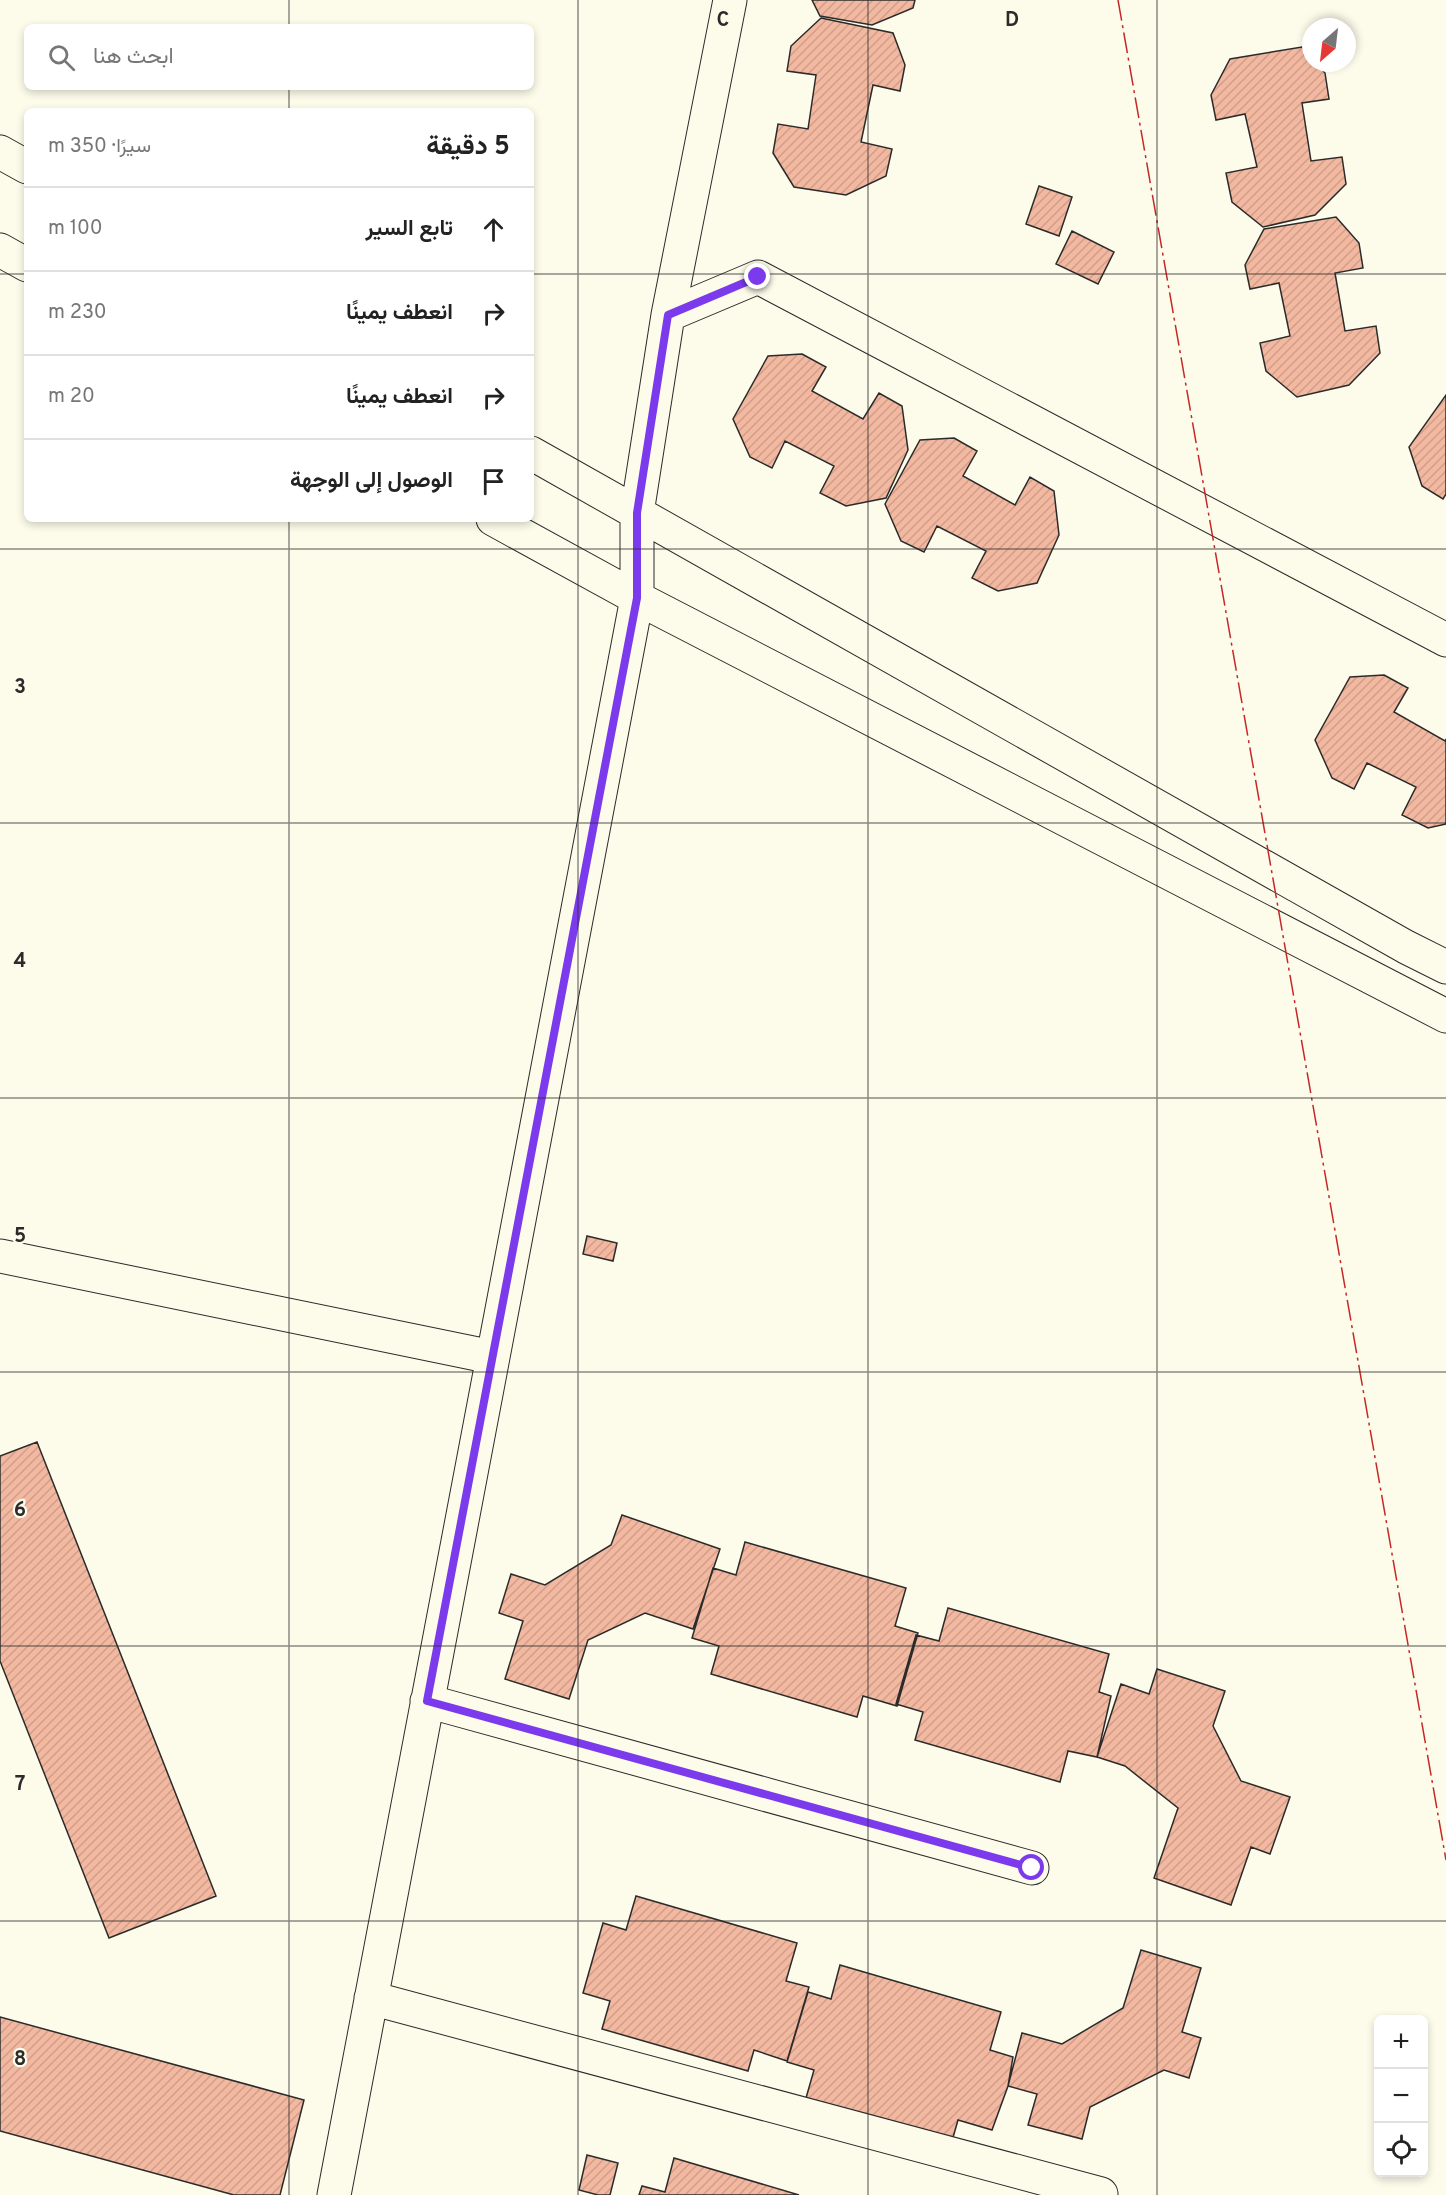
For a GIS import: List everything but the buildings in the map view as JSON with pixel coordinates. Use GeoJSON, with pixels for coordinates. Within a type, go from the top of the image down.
{"type":"FeatureCollection","features":[{"type":"Feature","properties":{"kind":"street"},"geometry":{"type":"LineString","coordinates":[[334,2195],[637,598],[637,513],[668,315],[730,0]]}},
{"type":"Feature","properties":{"kind":"street"},"geometry":{"type":"LineString","coordinates":[[0,152],[24,165]]}},
{"type":"Feature","properties":{"kind":"street"},"geometry":{"type":"LineString","coordinates":[[0,250],[24,263]]}},
{"type":"Feature","properties":{"kind":"street"},"geometry":{"type":"LineString","coordinates":[[668,315],[758,277],[1446,640]]}},
{"type":"Feature","properties":{"kind":"street"},"geometry":{"type":"LineString","coordinates":[[534,455],[1406,947],[1446,967]]}},
{"type":"Feature","properties":{"kind":"street"},"geometry":{"type":"LineString","coordinates":[[498,522],[637,598],[1446,1016]]}},
{"type":"Feature","properties":{"kind":"street"},"geometry":{"type":"LineString","coordinates":[[0,1256],[492,1357]]}},
{"type":"Feature","properties":{"kind":"street"},"geometry":{"type":"LineString","coordinates":[[427,1701],[1032,1868]]}},
{"type":"Feature","properties":{"kind":"street"},"geometry":{"type":"LineString","coordinates":[[371,1998],[1101,2194]]}},
{"type":"Feature","properties":{"kind":"power"},"geometry":{"type":"LineString","coordinates":[[1118,0],[1446,1860]]}},
{"type":"Feature","properties":{"kind":"route"},"geometry":{"type":"LineString","coordinates":[[758,277],[668,315],[637,513],[637,598],[427,1701],[1032,1868]]}}]}
